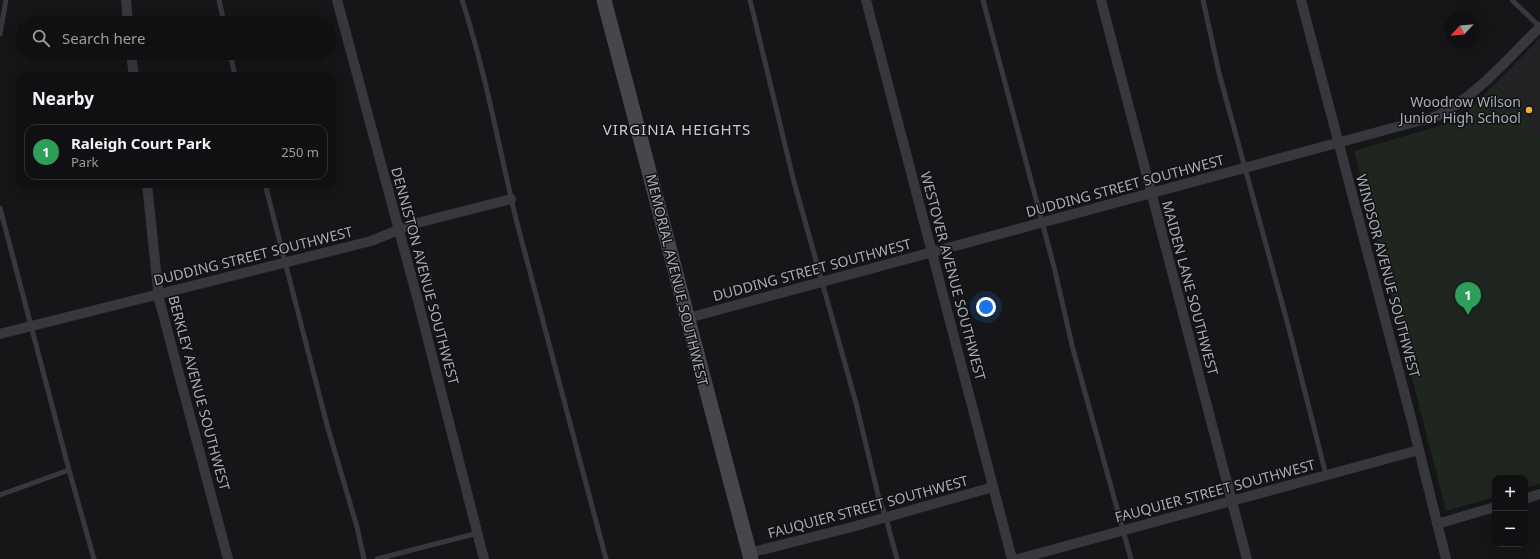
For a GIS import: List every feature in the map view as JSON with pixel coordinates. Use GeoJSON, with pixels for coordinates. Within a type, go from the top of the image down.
{"type":"FeatureCollection","features":[{"type":"Feature","properties":{"kind":"street"},"geometry":{"type":"LineString","coordinates":[[126,0],[127,16]]}},
{"type":"Feature","properties":{"kind":"street","name":"DENNISTON AVENUE SOUTHWEST"},"geometry":{"type":"LineString","coordinates":[[337,0],[399,230],[484,559]]}},
{"type":"Feature","properties":{"kind":"street","name":"MEMORIAL AVENUE SOUTHWEST"},"geometry":{"type":"LineString","coordinates":[[604,0],[750,556]]}},
{"type":"Feature","properties":{"kind":"street","name":"WESTOVER AVENUE SOUTHWEST"},"geometry":{"type":"LineString","coordinates":[[866,0],[1012,559]]}},
{"type":"Feature","properties":{"kind":"street","name":"MAIDEN LANE SOUTHWEST"},"geometry":{"type":"LineString","coordinates":[[1101,0],[1247,559]]}},
{"type":"Feature","properties":{"kind":"street","name":"WINDSOR AVENUE SOUTHWEST"},"geometry":{"type":"LineString","coordinates":[[1301,0],[1419,450],[1446,559]]}},
{"type":"Feature","properties":{"kind":"street","name":"DUDDING STREET SOUTHWEST"},"geometry":{"type":"LineString","coordinates":[[688,318],[1437,116],[1454,108],[1469,96],[1540,27]]}},
{"type":"Feature","properties":{"kind":"street"},"geometry":{"type":"LineString","coordinates":[[132,60],[133,72]]}},
{"type":"Feature","properties":{"kind":"street","name":"BERKLEY AVENUE SOUTHWEST"},"geometry":{"type":"LineString","coordinates":[[147,188],[159,294],[228,559]]}},
{"type":"Feature","properties":{"kind":"street","name":"DUDDING STREET SOUTHWEST"},"geometry":{"type":"LineString","coordinates":[[0,334],[371,241],[414,224],[511,199]]}},
{"type":"Feature","properties":{"kind":"street","name":"FAUQUIER STREET SOUTHWEST"},"geometry":{"type":"LineString","coordinates":[[1018,559],[1419,450]]}},
{"type":"Feature","properties":{"kind":"street","name":"FAUQUIER STREET SOUTHWEST"},"geometry":{"type":"LineString","coordinates":[[750,556],[993,487]]}},
{"type":"Feature","properties":{"kind":"street"},"geometry":{"type":"LineString","coordinates":[[1528,498],[1540,494]]}},
{"type":"Feature","properties":{"kind":"street"},"geometry":{"type":"LineString","coordinates":[[1437,524],[1492,508]]}},
{"type":"Feature","properties":{"kind":"lane"},"geometry":{"type":"LineString","coordinates":[[0,34],[6,0]]}},
{"type":"Feature","properties":{"kind":"lane"},"geometry":{"type":"LineString","coordinates":[[219,0],[222,16]]}},
{"type":"Feature","properties":{"kind":"lane"},"geometry":{"type":"LineString","coordinates":[[462,0],[500,147],[511,199],[606,559]]}},
{"type":"Feature","properties":{"kind":"lane"},"geometry":{"type":"LineString","coordinates":[[750,0],[794,182],[856,402],[879,499],[886,518],[897,559]]}},
{"type":"Feature","properties":{"kind":"lane"},"geometry":{"type":"LineString","coordinates":[[984,0],[1073,349],[1131,559]]}},
{"type":"Feature","properties":{"kind":"lane"},"geometry":{"type":"LineString","coordinates":[[1203,0],[1219,73],[1288,325],[1326,475]]}},
{"type":"Feature","properties":{"kind":"lane"},"geometry":{"type":"LineString","coordinates":[[1512,0],[1540,27]]}},
{"type":"Feature","properties":{"kind":"lane"},"geometry":{"type":"LineString","coordinates":[[232,60],[234,72]]}},
{"type":"Feature","properties":{"kind":"lane"},"geometry":{"type":"LineString","coordinates":[[266,188],[327,425],[357,527],[364,559]]}},
{"type":"Feature","properties":{"kind":"lane"},"geometry":{"type":"LineString","coordinates":[[0,208],[94,559]]}},
{"type":"Feature","properties":{"kind":"lane"},"geometry":{"type":"LineString","coordinates":[[0,495],[70,470]]}},
{"type":"Feature","properties":{"kind":"lane"},"geometry":{"type":"LineString","coordinates":[[377,559],[478,533]]}},
{"type":"Feature","properties":{"kind":"shaded area","name":"Woodrow Wilson Junior High School"},"geometry":{"type":"Polygon","coordinates":[[[1540,38],[1540,135],[1494,85],[1540,38]]]}},
{"type":"Feature","properties":{"kind":"shaded area"},"geometry":{"type":"Polygon","coordinates":[[[1494,85],[1540,135],[1540,484],[1528,487],[1528,475],[1492,475],[1492,498],[1446,511],[1354,151],[1459,120],[1494,85]]]}},
{"type":"Feature","properties":{"kind":"place","name":"Woodrow Wilson Junior High School"},"geometry":{"type":"Point","coordinates":[1529,110]}},
{"type":"Feature","properties":{"kind":"place","name":"Raleigh Court Park"},"geometry":{"type":"Point","coordinates":[1468,315]}},
{"type":"Feature","properties":{"kind":"district","name":"VIRGINIA HEIGHTS"},"geometry":{"type":"Point","coordinates":[677,130]}}]}
